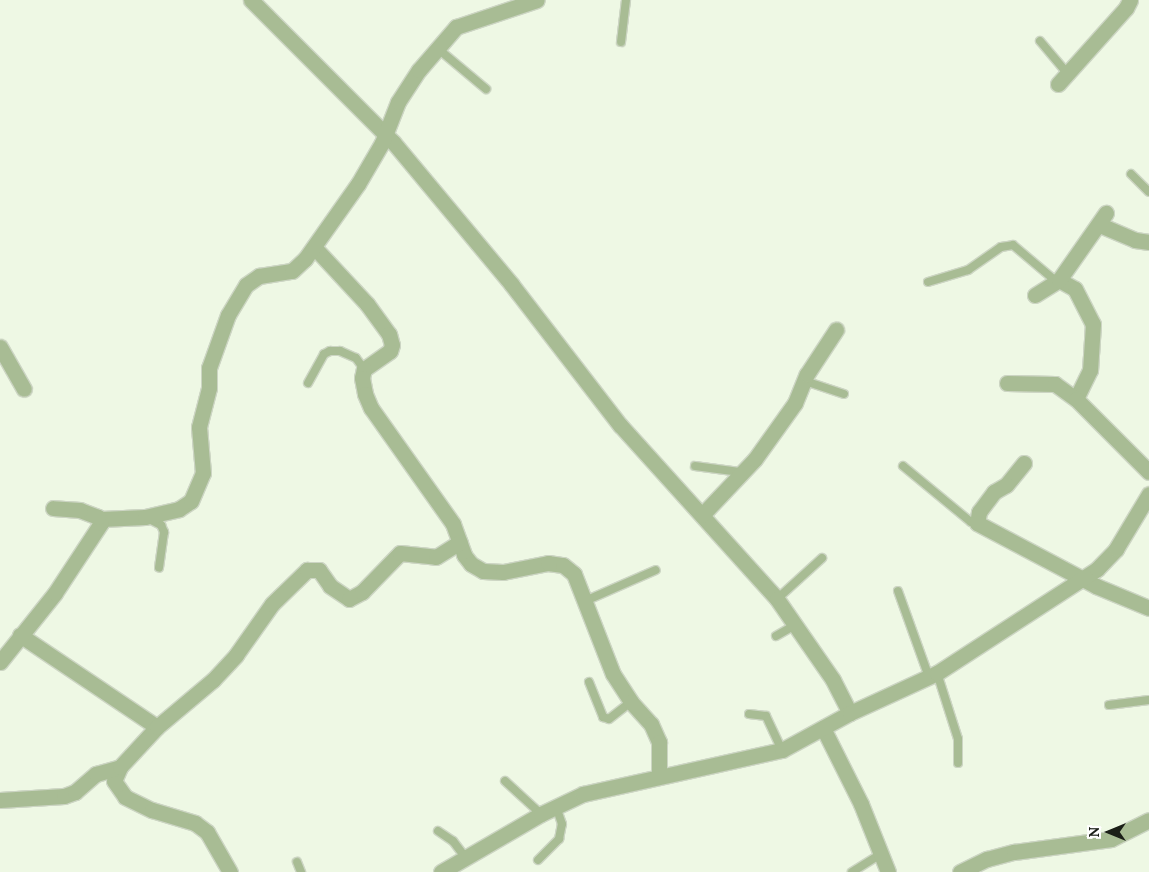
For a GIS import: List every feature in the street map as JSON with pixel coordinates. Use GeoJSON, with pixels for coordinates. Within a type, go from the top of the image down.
{"type":"FeatureCollection","features":[{"type":"Feature","properties":{"kind":"street"},"geometry":{"type":"LineString","coordinates":[[251,0],[383,135],[393,142],[512,285],[620,425],[777,599],[833,680],[850,713]]}},
{"type":"Feature","properties":{"kind":"street"},"geometry":{"type":"LineString","coordinates":[[53,508],[80,510],[101,519],[145,517],[179,509],[191,501],[203,473],[199,427],[209,388],[210,368],[228,315],[246,285],[259,276],[292,271],[314,247],[358,184],[382,143],[383,135],[398,102],[437,48],[456,28],[537,0]]}},
{"type":"Feature","properties":{"kind":"street"},"geometry":{"type":"LineString","coordinates":[[1062,79],[1126,8],[1130,0]]}},
{"type":"Feature","properties":{"kind":"street"},"geometry":{"type":"LineString","coordinates":[[1035,295],[1058,281],[1103,219],[1135,240],[1148,239]]}},
{"type":"Feature","properties":{"kind":"street"},"geometry":{"type":"LineString","coordinates":[[314,247],[367,304],[389,334],[392,345],[390,351],[364,369],[362,378],[371,408],[453,524],[471,564],[483,571],[503,572],[548,563],[563,566],[574,574],[599,643],[631,702],[651,724],[659,742],[659,776]]}},
{"type":"Feature","properties":{"kind":"street"},"geometry":{"type":"LineString","coordinates":[[1058,281],[1075,289],[1093,324],[1090,370],[1076,399]]}},
{"type":"Feature","properties":{"kind":"street"},"geometry":{"type":"LineString","coordinates":[[702,515],[754,459],[796,404],[805,381],[836,330]]}},
{"type":"Feature","properties":{"kind":"street"},"geometry":{"type":"LineString","coordinates":[[0,347],[24,389]]}},
{"type":"Feature","properties":{"kind":"street"},"geometry":{"type":"LineString","coordinates":[[1007,384],[1055,384],[1076,399],[1149,472]]}},
{"type":"Feature","properties":{"kind":"street"},"geometry":{"type":"LineString","coordinates":[[1024,463],[1006,485],[994,492],[979,512],[977,523],[1084,580],[1149,608]]}},
{"type":"Feature","properties":{"kind":"street"},"geometry":{"type":"LineString","coordinates":[[441,872],[541,814],[583,794],[659,776],[681,775],[782,750],[850,713],[933,675],[1084,580],[1116,549],[1149,494]]}},
{"type":"Feature","properties":{"kind":"street"},"geometry":{"type":"LineString","coordinates":[[0,662],[55,593],[98,531],[101,519]]}},
{"type":"Feature","properties":{"kind":"street"},"geometry":{"type":"LineString","coordinates":[[230,872],[213,840],[195,823],[152,810],[125,798],[114,781],[120,767],[157,727],[213,680],[236,655],[272,604],[307,570],[319,570],[330,586],[349,599],[362,592],[400,553],[436,557],[460,542]]}},
{"type":"Feature","properties":{"kind":"street"},"geometry":{"type":"LineString","coordinates":[[20,635],[157,727]]}},
{"type":"Feature","properties":{"kind":"street"},"geometry":{"type":"LineString","coordinates":[[823,728],[861,804],[888,872]]}},
{"type":"Feature","properties":{"kind":"street"},"geometry":{"type":"LineString","coordinates":[[0,800],[64,796],[75,792],[96,774],[120,767]]}},
{"type":"Feature","properties":{"kind":"street"},"geometry":{"type":"LineString","coordinates":[[960,872],[987,859],[1014,852],[1112,839],[1149,820]]}},
{"type":"Feature","properties":{"kind":"lane"},"geometry":{"type":"LineString","coordinates":[[621,42],[626,0]]}},
{"type":"Feature","properties":{"kind":"lane"},"geometry":{"type":"LineString","coordinates":[[1040,41],[1062,79]]}},
{"type":"Feature","properties":{"kind":"lane"},"geometry":{"type":"LineString","coordinates":[[437,48],[486,89]]}},
{"type":"Feature","properties":{"kind":"lane"},"geometry":{"type":"LineString","coordinates":[[1131,174],[1149,192]]}},
{"type":"Feature","properties":{"kind":"lane"},"geometry":{"type":"LineString","coordinates":[[928,282],[968,270],[1001,247],[1012,245],[1058,281]]}},
{"type":"Feature","properties":{"kind":"lane"},"geometry":{"type":"LineString","coordinates":[[308,383],[324,354],[330,351],[340,351],[356,358],[364,369]]}},
{"type":"Feature","properties":{"kind":"lane"},"geometry":{"type":"LineString","coordinates":[[805,381],[844,394]]}},
{"type":"Feature","properties":{"kind":"lane"},"geometry":{"type":"LineString","coordinates":[[695,466],[740,472]]}},
{"type":"Feature","properties":{"kind":"lane"},"geometry":{"type":"LineString","coordinates":[[903,466],[971,522],[977,523]]}},
{"type":"Feature","properties":{"kind":"lane"},"geometry":{"type":"LineString","coordinates":[[145,517],[161,525],[164,532],[159,568]]}},
{"type":"Feature","properties":{"kind":"lane"},"geometry":{"type":"LineString","coordinates":[[777,599],[822,558]]}},
{"type":"Feature","properties":{"kind":"lane"},"geometry":{"type":"LineString","coordinates":[[585,601],[656,570]]}},
{"type":"Feature","properties":{"kind":"lane"},"geometry":{"type":"LineString","coordinates":[[898,591],[958,739],[958,763]]}},
{"type":"Feature","properties":{"kind":"lane"},"geometry":{"type":"LineString","coordinates":[[776,636],[795,625]]}},
{"type":"Feature","properties":{"kind":"lane"},"geometry":{"type":"LineString","coordinates":[[589,682],[603,717],[609,719],[631,702]]}},
{"type":"Feature","properties":{"kind":"lane"},"geometry":{"type":"LineString","coordinates":[[1109,705],[1149,700]]}},
{"type":"Feature","properties":{"kind":"lane"},"geometry":{"type":"LineString","coordinates":[[749,714],[766,716],[782,750]]}},
{"type":"Feature","properties":{"kind":"lane"},"geometry":{"type":"LineString","coordinates":[[504,780],[541,814]]}},
{"type":"Feature","properties":{"kind":"lane"},"geometry":{"type":"LineString","coordinates":[[538,860],[559,840],[562,824],[556,807]]}},
{"type":"Feature","properties":{"kind":"lane"},"geometry":{"type":"LineString","coordinates":[[438,831],[453,841],[466,858]]}},
{"type":"Feature","properties":{"kind":"lane"},"geometry":{"type":"LineString","coordinates":[[852,872],[881,854]]}},
{"type":"Feature","properties":{"kind":"lane"},"geometry":{"type":"LineString","coordinates":[[297,862],[301,872]]}}]}
